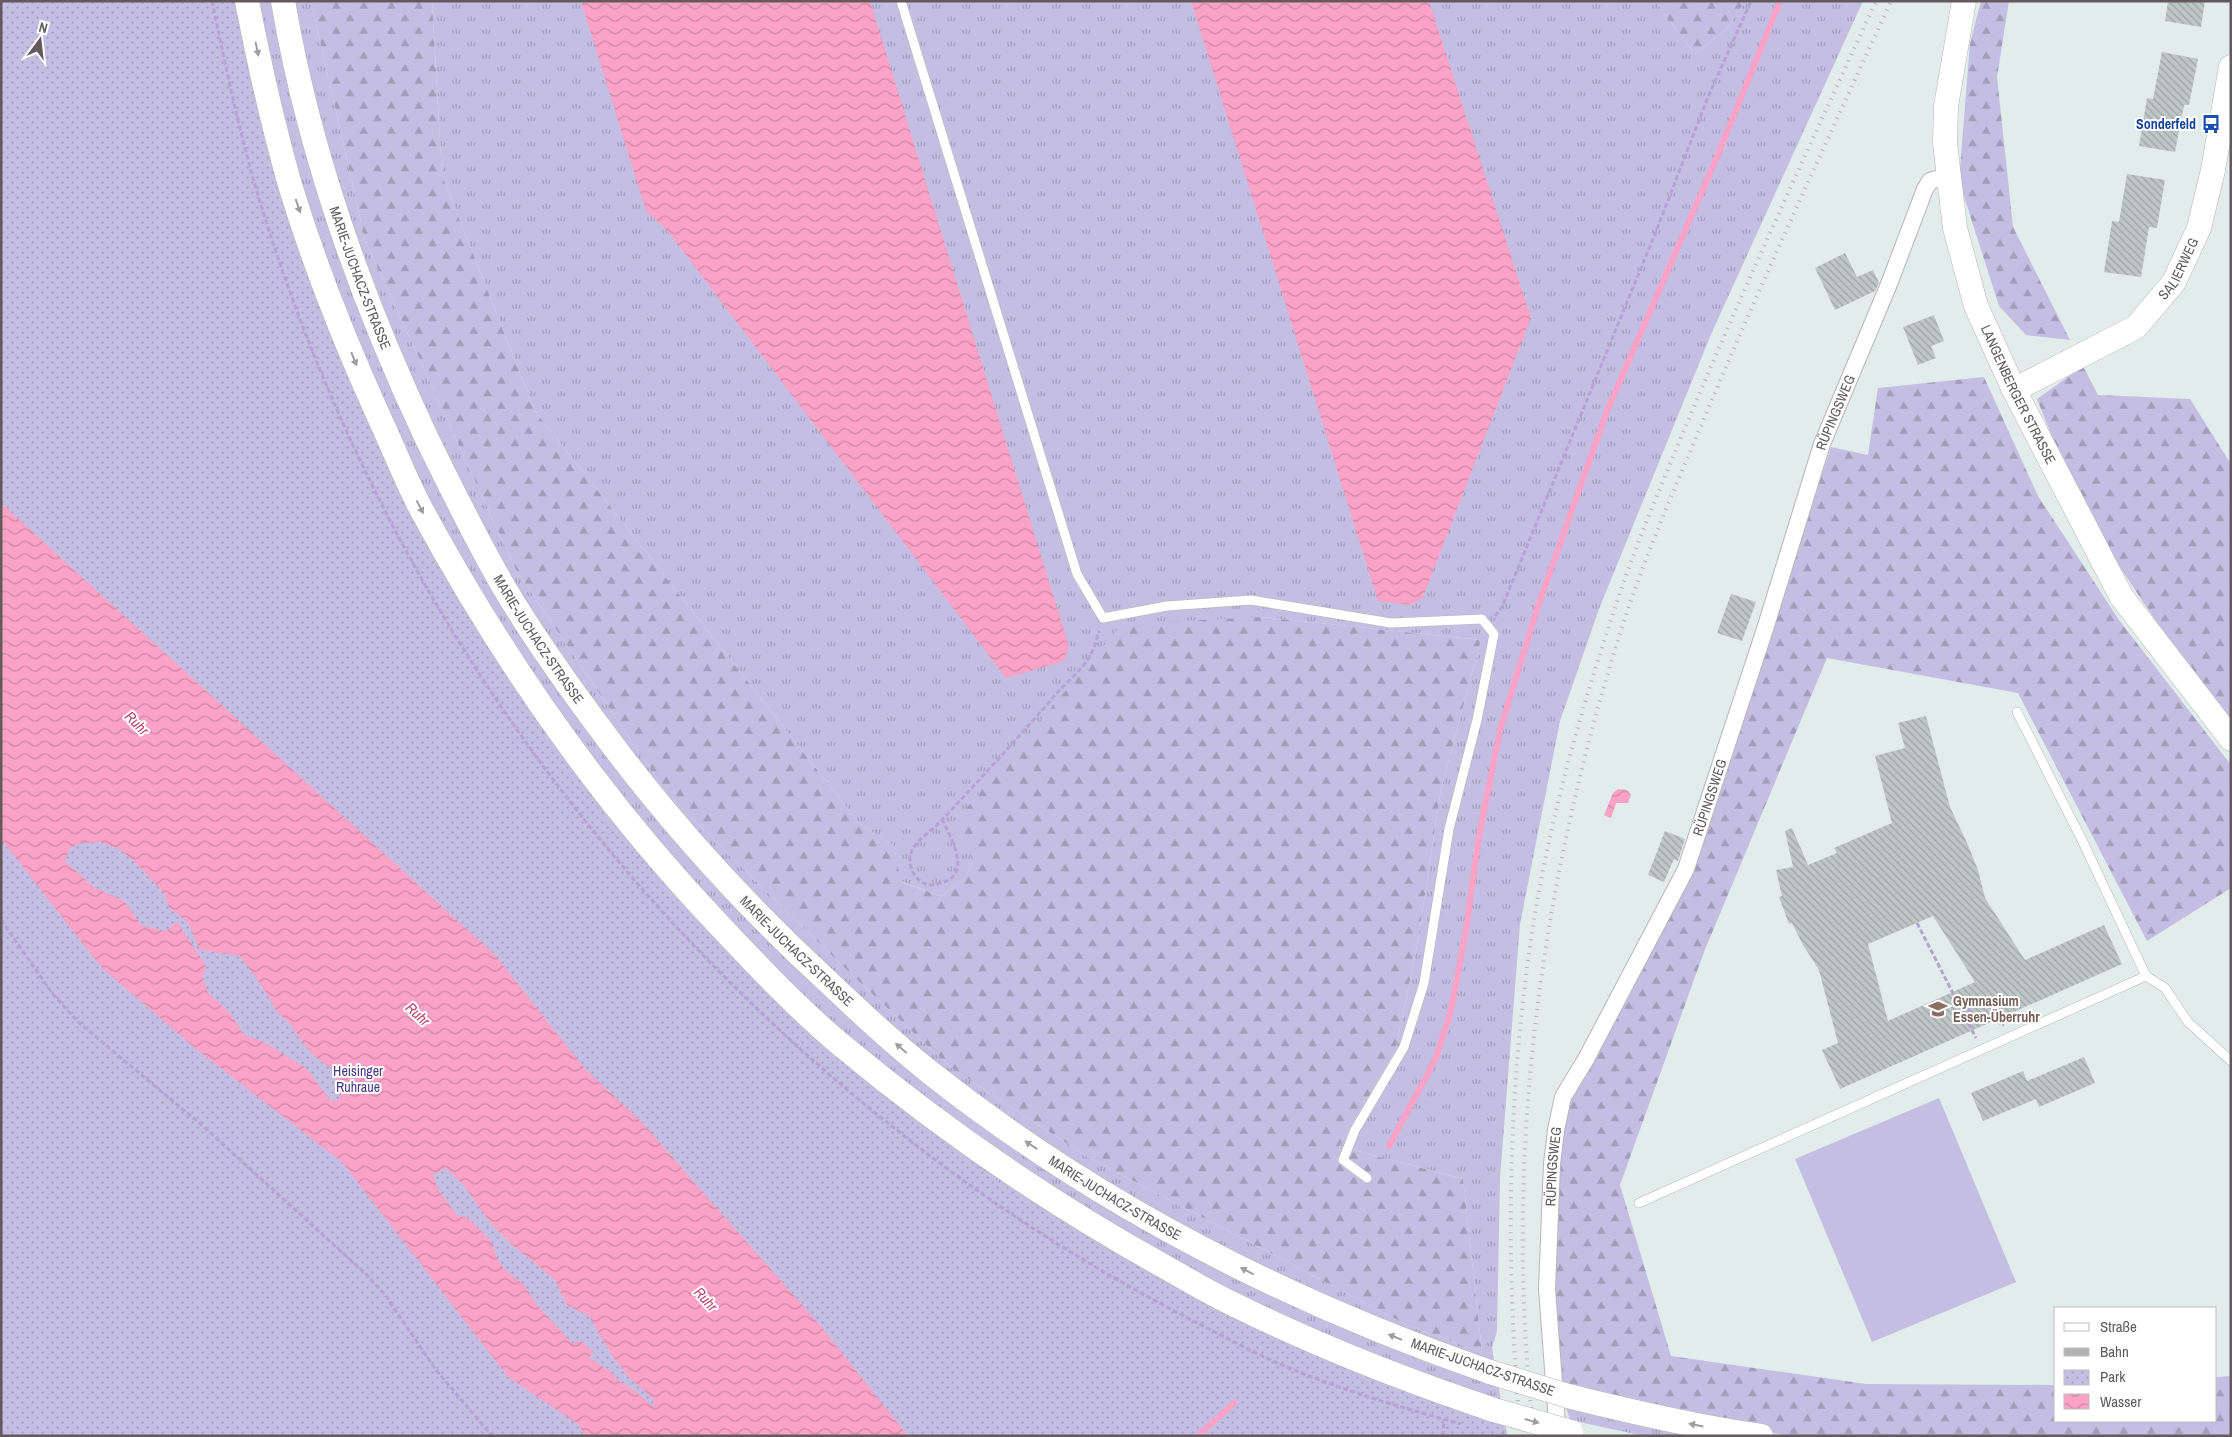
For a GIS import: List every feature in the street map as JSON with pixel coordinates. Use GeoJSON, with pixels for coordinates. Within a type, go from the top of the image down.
{"type":"FeatureCollection","features":[{"type":"Feature","properties":{"kind":"main road"},"geometry":{"type":"LineString","coordinates":[[247,1],[257,50],[291,185],[331,302],[368,393],[418,502],[464,584],[555,727],[615,807],[687,891],[756,964],[838,1042],[1004,1170],[1110,1237],[1234,1305],[1347,1356],[1424,1386],[1571,1435]]}},
{"type":"Feature","properties":{"kind":"main road","name":"MARIE-JUCHACZ-STRASSE"},"geometry":{"type":"LineString","coordinates":[[283,1],[290,44],[324,176],[360,285],[398,377],[453,491],[503,586],[575,695],[641,783],[711,867],[776,933],[855,1008],[932,1074],[1043,1153],[1126,1206],[1246,1271],[1348,1318],[1424,1349],[1490,1372],[1568,1396],[1640,1414],[1724,1431],[1761,1436]]}},
{"type":"Feature","properties":{"kind":"main road","name":"LANGENBERGER STRASSE"},"geometry":{"type":"LineString","coordinates":[[1964,1],[1946,106],[1945,143],[1954,228],[1976,306],[2014,390],[2121,596],[2231,739]]}},
{"type":"Feature","properties":{"kind":"main road","name":"SALIERWEG"},"geometry":{"type":"LineString","coordinates":[[2014,390],[2136,328],[2174,282],[2199,228],[2213,170],[2231,66]]}},
{"type":"Feature","properties":{"kind":"street","name":"RÜPINGSWEG"},"geometry":{"type":"LineString","coordinates":[[1571,1435],[1547,1289],[1552,1164],[1556,1130],[1563,1097],[1586,1058],[1686,869],[1765,629],[1822,444],[1889,284],[1925,189],[1930,181],[1948,176]]}},
{"type":"Feature","properties":{"kind":"lane"},"geometry":{"type":"LineString","coordinates":[[902,1],[1076,574],[1103,618],[1167,606],[1251,600],[1391,623],[1482,619],[1494,634],[1477,720],[1449,829],[1424,983],[1404,1048],[1355,1130],[1343,1160],[1367,1178]]}},
{"type":"Feature","properties":{"kind":"lane"},"geometry":{"type":"LineString","coordinates":[[2017,712],[2082,840],[2146,976],[2165,988],[2188,1022],[2231,1062]]}},
{"type":"Feature","properties":{"kind":"lane"},"geometry":{"type":"LineString","coordinates":[[1639,1203],[2146,976]]}},
{"type":"Feature","properties":{"kind":"path"},"geometry":{"type":"LineString","coordinates":[[1488,626],[1506,598],[1655,234],[1708,97],[1751,1]]}},
{"type":"Feature","properties":{"kind":"path"},"geometry":{"type":"LineString","coordinates":[[942,819],[956,850],[958,866],[949,880],[935,885],[926,884],[919,880],[911,870],[909,862],[915,845],[1015,743],[1091,653],[1103,618]]}},
{"type":"Feature","properties":{"kind":"path"},"geometry":{"type":"LineString","coordinates":[[1,920],[52,993],[78,1022],[204,1128],[367,1275],[385,1295],[436,1370],[492,1436]]}},
{"type":"Feature","properties":{"kind":"path"},"geometry":{"type":"LineString","coordinates":[[1917,923],[1982,1050]]}},
{"type":"Feature","properties":{"kind":"path"},"geometry":{"type":"LineString","coordinates":[[1961,1007],[2002,1024]]}},
{"type":"Feature","properties":{"kind":"path"},"geometry":{"type":"LineString","coordinates":[[1443,1436],[1444,1419]]}},
{"type":"Feature","properties":{"kind":"green space"},"geometry":{"type":"Polygon","coordinates":[[[1,1],[311,1],[365,240],[515,568],[667,794],[852,975],[950,1067],[1086,1156],[1409,1326],[1482,1352],[1463,1179],[1339,1146],[1395,1052],[1417,946],[1441,789],[1481,640],[1262,617],[973,863],[962,881],[941,896],[900,881],[894,846],[859,823],[535,411],[442,175],[432,1],[1658,1],[1660,8],[1695,54],[1728,28],[1745,1],[1863,1],[1712,332],[1599,609],[1560,721],[1520,924],[1500,1178],[1497,1331],[1492,1348],[1507,1436],[908,1436],[1,1]]]}},
{"type":"Feature","properties":{"kind":"green space","name":"Heisinger Ruhraue"},"geometry":{"type":"Polygon","coordinates":[[[1,1],[239,1],[280,190],[478,627],[544,735],[606,817],[680,905],[833,1054],[997,1181],[1105,1247],[1234,1317],[1349,1371],[1460,1412],[1503,1425],[1503,1436],[1,1436],[1,1]]]}},
{"type":"Feature","properties":{"kind":"green space"},"geometry":{"type":"Polygon","coordinates":[[[311,1],[432,1],[442,175],[535,411],[859,823],[894,846],[901,882],[941,896],[962,881],[973,863],[958,818],[1122,624],[1262,617],[1481,640],[1441,789],[1417,946],[1395,1052],[1339,1146],[1463,1179],[1482,1352],[1409,1326],[1086,1156],[950,1067],[852,975],[667,794],[515,568],[365,240],[311,1]]]}},
{"type":"Feature","properties":{"kind":"green space"},"geometry":{"type":"Polygon","coordinates":[[[1658,1],[1745,1],[1728,28],[1695,54],[1660,8],[1658,1]]]}},
{"type":"Feature","properties":{"kind":"green space"},"geometry":{"type":"Polygon","coordinates":[[[1981,1],[2009,1],[1997,77],[2013,227],[2070,340],[2026,335],[1999,306],[1959,181],[1970,43],[1981,1]]]}},
{"type":"Feature","properties":{"kind":"green space"},"geometry":{"type":"Polygon","coordinates":[[[2083,366],[2098,395],[2190,399],[2231,464],[2231,727],[2206,696],[2081,509],[2037,399],[2083,366]]]}},
{"type":"Feature","properties":{"kind":"green space"},"geometry":{"type":"Polygon","coordinates":[[[1984,377],[2038,496],[2119,620],[2231,765],[2231,888],[2147,941],[2018,693],[1827,658],[1704,952],[1620,1185],[1671,1356],[1866,1384],[2054,1385],[2054,1422],[2217,1422],[2217,1377],[2231,1376],[2231,1436],[1795,1436],[1724,1427],[1557,1383],[1550,1288],[1556,1165],[1569,1099],[1677,899],[1770,635],[1831,447],[1868,455],[1878,388],[1984,377]]]}},
{"type":"Feature","properties":{"kind":"green space"},"geometry":{"type":"Polygon","coordinates":[[[1939,1098],[2016,1282],[1872,1342],[1795,1159],[1939,1098]]]}},
{"type":"Feature","properties":{"kind":"green space"},"geometry":{"type":"Polygon","coordinates":[[[1566,1407],[1696,1436],[1644,1436],[1570,1420],[1566,1407]]]}},
{"type":"Feature","properties":{"kind":"water"},"geometry":{"type":"Polygon","coordinates":[[[581,1],[870,1],[1069,646],[1064,661],[1006,678],[667,230],[646,211],[581,1]]]}},
{"type":"Feature","properties":{"kind":"water"},"geometry":{"type":"Polygon","coordinates":[[[1191,1],[1429,1],[1531,318],[1423,597],[1410,605],[1378,601],[1191,1]]]}},
{"type":"Feature","properties":{"kind":"water","name":"Ruhr"},"geometry":{"type":"Polygon","coordinates":[[[1,503],[495,955],[586,1070],[641,1121],[820,1325],[908,1436],[585,1436],[578,1424],[508,1377],[342,1162],[196,1049],[101,967],[1,839],[1,503]],[[101,842],[81,843],[70,848],[65,861],[95,888],[124,901],[142,926],[166,931],[177,922],[206,965],[203,978],[208,993],[229,1012],[244,1035],[264,1042],[306,1068],[331,1101],[340,1099],[335,1072],[311,1053],[287,1020],[279,1014],[240,956],[200,950],[188,923],[169,907],[164,893],[121,850],[101,842]],[[446,1168],[433,1175],[439,1191],[458,1216],[467,1217],[492,1242],[497,1259],[506,1271],[524,1285],[538,1306],[572,1343],[581,1341],[594,1353],[589,1357],[654,1407],[653,1399],[629,1377],[612,1356],[589,1316],[567,1305],[555,1280],[511,1244],[492,1225],[463,1185],[446,1168]]]}},
{"type":"Feature","properties":{"kind":"water"},"geometry":{"type":"Polygon","coordinates":[[[1618,789],[1627,790],[1631,795],[1628,803],[1616,803],[1611,818],[1604,815],[1613,793],[1618,789]]]}},
{"type":"Feature","properties":{"kind":"building"},"geometry":{"type":"Polygon","coordinates":[[[2168,1],[2205,1],[2201,27],[2165,21],[2168,1]]]}},
{"type":"Feature","properties":{"kind":"building"},"geometry":{"type":"Polygon","coordinates":[[[2162,52],[2198,59],[2189,105],[2184,105],[2175,152],[2139,146],[2147,98],[2153,99],[2162,52]]]}},
{"type":"Feature","properties":{"kind":"building"},"geometry":{"type":"Polygon","coordinates":[[[2127,174],[2165,180],[2157,228],[2149,227],[2141,277],[2104,272],[2112,221],[2119,222],[2127,174]]]}},
{"type":"Feature","properties":{"kind":"building"},"geometry":{"type":"Polygon","coordinates":[[[1845,253],[1857,277],[1873,270],[1879,283],[1875,291],[1835,310],[1815,268],[1845,253]]]}},
{"type":"Feature","properties":{"kind":"building"},"geometry":{"type":"Polygon","coordinates":[[[1934,315],[1944,341],[1931,346],[1936,358],[1918,365],[1903,327],[1934,315]]]}},
{"type":"Feature","properties":{"kind":"building"},"geometry":{"type":"Polygon","coordinates":[[[1731,594],[1756,602],[1742,641],[1717,633],[1731,594]]]}},
{"type":"Feature","properties":{"kind":"building"},"geometry":{"type":"Polygon","coordinates":[[[1926,716],[1950,807],[1978,870],[1985,898],[2025,960],[2104,925],[2122,964],[1840,1089],[1822,1050],[1838,1043],[1819,970],[1792,923],[1789,924],[1779,897],[1782,896],[1776,870],[1793,867],[1785,831],[1792,828],[1808,865],[1837,853],[1834,848],[1892,823],[1875,756],[1905,748],[1898,723],[1926,716]],[[1933,916],[1868,944],[1888,1021],[1975,982],[1933,916]]]}},
{"type":"Feature","properties":{"kind":"building"},"geometry":{"type":"Polygon","coordinates":[[[1665,831],[1685,839],[1678,861],[1674,859],[1664,882],[1648,875],[1665,831]]]}},
{"type":"Feature","properties":{"kind":"building"},"geometry":{"type":"Polygon","coordinates":[[[2084,1057],[2095,1083],[2039,1107],[2036,1099],[1983,1121],[1971,1093],[2023,1071],[2027,1081],[2084,1057]]]}},
{"type":"Feature","properties":{"kind":"waterway"},"geometry":{"type":"LineString","coordinates":[[1389,1146],[1436,1058],[1451,1010],[1466,930],[1479,836],[1500,730],[1537,609],[1607,411],[1719,152],[1780,1]]}},
{"type":"Feature","properties":{"kind":"waterway"},"geometry":{"type":"LineString","coordinates":[[1198,1436],[1234,1403]]}},
{"type":"Feature","properties":{"kind":"railway"},"geometry":{"type":"LineString","coordinates":[[1521,1436],[1512,1310],[1511,1184],[1513,1120],[1517,1057],[1532,932],[1556,810],[1601,650],[1648,519],[1731,320],[1876,1]]}},
{"type":"Feature","properties":{"kind":"railway"},"geometry":{"type":"LineString","coordinates":[[1534,1436],[1525,1332],[1523,1229],[1526,1125],[1536,1022],[1550,919],[1570,818],[1595,717],[1625,618],[1662,519],[1748,316],[1891,1]]}},
{"type":"Feature","properties":{"kind":"place","name":"Sonderfeld"},"geometry":{"type":"Point","coordinates":[2211,124]}},
{"type":"Feature","properties":{"kind":"place","name":"Gymnasium Essen-Überruhr"},"geometry":{"type":"Point","coordinates":[1938,1009]}}]}
